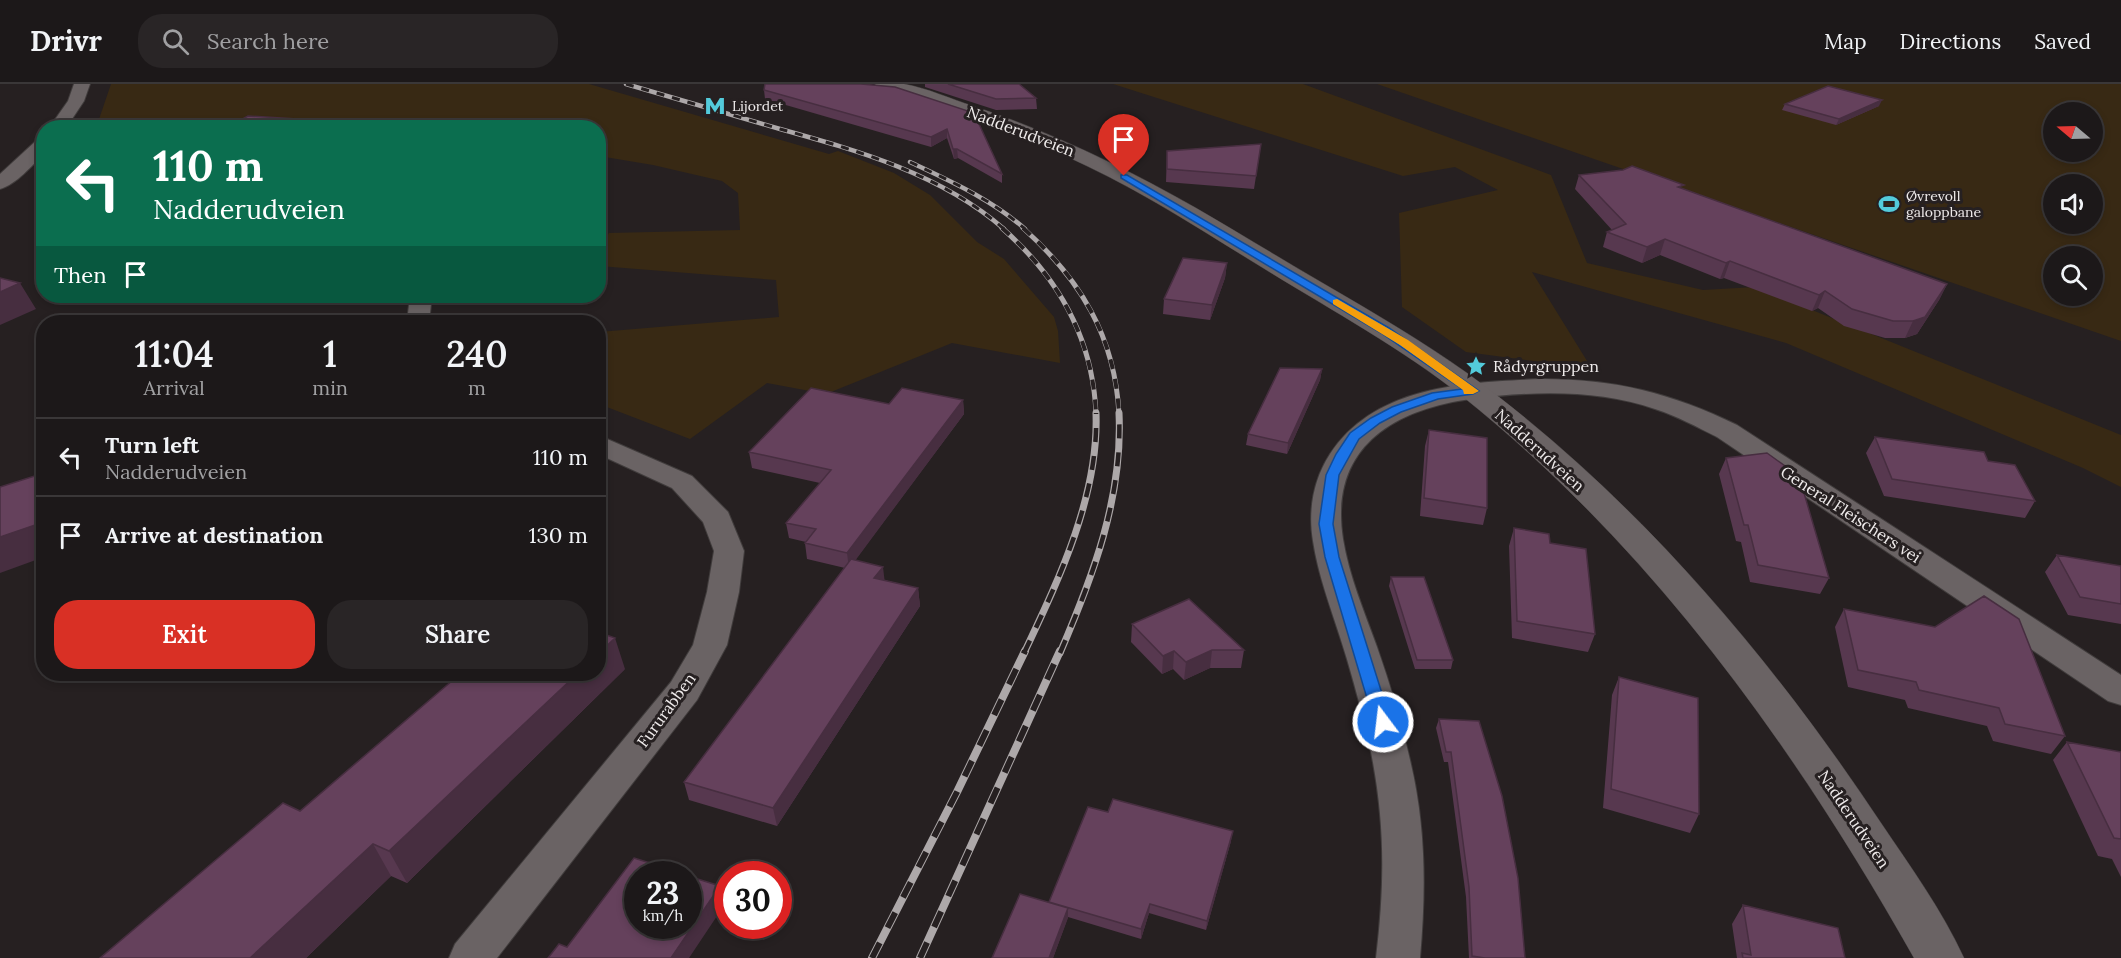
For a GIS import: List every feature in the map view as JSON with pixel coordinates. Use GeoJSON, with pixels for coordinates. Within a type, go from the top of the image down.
{"type":"FeatureCollection","features":[{"type":"Feature","properties":{"kind":"main road","name":"Nadderudveien"},"geometry":{"type":"LineString","coordinates":[[884,84],[1017,128],[1115,172],[1385,331],[1473,391],[1514,425],[1617,521],[1731,651],[1824,774],[1881,858],[1940,958]]}},
{"type":"Feature","properties":{"kind":"street"},"geometry":{"type":"LineString","coordinates":[[63,120],[76,101],[82,84]]}},
{"type":"Feature","properties":{"kind":"street"},"geometry":{"type":"LineString","coordinates":[[0,183],[36,151]]}},
{"type":"Feature","properties":{"kind":"street"},"geometry":{"type":"LineString","coordinates":[[18,169],[36,168]]}},
{"type":"Feature","properties":{"kind":"street","name":"General Fleischers vei"},"geometry":{"type":"LineString","coordinates":[[1398,958],[1404,902],[1403,841],[1396,780],[1378,703],[1332,557],[1326,524],[1328,495],[1342,454],[1355,436],[1376,420],[1396,409],[1436,396],[1551,385],[1606,388],[1660,400],[1727,430],[2121,692]]}},
{"type":"Feature","properties":{"kind":"street","name":"Fururabben"},"geometry":{"type":"LineString","coordinates":[[471,958],[684,691],[710,645],[723,592],[729,551],[717,519],[682,482],[606,447]]}},
{"type":"Feature","properties":{"kind":"shaded area"},"geometry":{"type":"Polygon","coordinates":[[[111,84],[589,84],[829,154],[838,151],[894,173],[930,195],[977,242],[1004,259],[1054,317],[1058,331],[1060,363],[952,343],[826,394],[767,383],[690,439],[606,407],[606,331],[779,317],[776,280],[606,267],[606,237],[609,233],[740,230],[738,193],[722,181],[606,157],[606,120],[99,120],[111,84]]]}},
{"type":"Feature","properties":{"kind":"shaded area"},"geometry":{"type":"Polygon","coordinates":[[[1113,84],[1303,84],[1551,175],[1587,263],[1703,290],[1755,287],[2121,435],[2121,487],[2083,468],[1786,343],[1532,272],[1592,369],[1466,352],[1402,307],[1399,213],[1498,190],[1455,167],[1403,176],[1113,84]]]}},
{"type":"Feature","properties":{"kind":"shaded area","name":"Øvrevoll galoppbane"},"geometry":{"type":"Polygon","coordinates":[[[1377,84],[2121,84],[2121,341],[1377,84]]]}},
{"type":"Feature","properties":{"kind":"building"},"geometry":{"type":"Polygon","coordinates":[[[765,84],[861,84],[895,87],[974,113],[1002,174],[957,149],[953,149],[947,129],[931,137],[764,90],[765,84]]]}},
{"type":"Feature","properties":{"kind":"building"},"geometry":{"type":"Polygon","coordinates":[[[948,84],[1019,84],[1036,98],[996,99],[948,84]]]}},
{"type":"Feature","properties":{"kind":"building"},"geometry":{"type":"Polygon","coordinates":[[[1828,86],[1882,100],[1839,119],[1785,104],[1828,86]]]}},
{"type":"Feature","properties":{"kind":"building"},"geometry":{"type":"Polygon","coordinates":[[[248,116],[313,120],[241,120],[248,116]]]}},
{"type":"Feature","properties":{"kind":"building"},"geometry":{"type":"Polygon","coordinates":[[[1261,144],[1256,176],[1167,169],[1167,151],[1261,144]]]}},
{"type":"Feature","properties":{"kind":"building"},"geometry":{"type":"Polygon","coordinates":[[[1632,166],[1684,185],[1678,187],[1947,284],[1925,317],[1913,321],[1893,321],[1852,309],[1825,291],[1819,295],[1665,239],[1647,247],[1607,232],[1626,224],[1579,175],[1623,170],[1632,166]]]}},
{"type":"Feature","properties":{"kind":"building"},"geometry":{"type":"Polygon","coordinates":[[[1183,258],[1227,263],[1212,305],[1164,299],[1183,258]]]}},
{"type":"Feature","properties":{"kind":"building"},"geometry":{"type":"Polygon","coordinates":[[[0,278],[20,283],[0,292],[0,278]]]}},
{"type":"Feature","properties":{"kind":"building"},"geometry":{"type":"Polygon","coordinates":[[[1280,368],[1322,369],[1288,443],[1248,434],[1280,368]]]}},
{"type":"Feature","properties":{"kind":"building"},"geometry":{"type":"Polygon","coordinates":[[[811,388],[889,404],[902,388],[963,400],[847,553],[805,543],[816,529],[786,523],[831,470],[749,452],[811,388]]]}},
{"type":"Feature","properties":{"kind":"building"},"geometry":{"type":"Polygon","coordinates":[[[1429,430],[1487,438],[1487,508],[1424,498],[1429,430]]]}},
{"type":"Feature","properties":{"kind":"building"},"geometry":{"type":"Polygon","coordinates":[[[1875,437],[1984,452],[1988,461],[2015,465],[2035,501],[1892,479],[1875,437]]]}},
{"type":"Feature","properties":{"kind":"building"},"geometry":{"type":"Polygon","coordinates":[[[1767,453],[1799,476],[1829,578],[1758,565],[1748,525],[1744,525],[1726,458],[1767,453]]]}},
{"type":"Feature","properties":{"kind":"building"},"geometry":{"type":"Polygon","coordinates":[[[36,476],[36,525],[0,537],[0,487],[36,476]]]}},
{"type":"Feature","properties":{"kind":"building"},"geometry":{"type":"Polygon","coordinates":[[[1514,528],[1549,534],[1550,543],[1586,549],[1595,634],[1517,621],[1514,528]]]}},
{"type":"Feature","properties":{"kind":"building"},"geometry":{"type":"Polygon","coordinates":[[[2057,555],[2121,566],[2121,604],[2080,597],[2057,555]]]}},
{"type":"Feature","properties":{"kind":"building"},"geometry":{"type":"Polygon","coordinates":[[[851,559],[883,567],[874,578],[918,588],[773,808],[684,782],[851,559]]]}},
{"type":"Feature","properties":{"kind":"building"},"geometry":{"type":"Polygon","coordinates":[[[1391,577],[1424,577],[1453,660],[1417,660],[1391,577]]]}},
{"type":"Feature","properties":{"kind":"building"},"geometry":{"type":"Polygon","coordinates":[[[1984,596],[2019,619],[2065,736],[2005,724],[1999,708],[1919,690],[1916,682],[1858,670],[1844,609],[1935,627],[1984,596]]]}},
{"type":"Feature","properties":{"kind":"building"},"geometry":{"type":"Polygon","coordinates":[[[1189,599],[1244,650],[1212,650],[1186,662],[1174,651],[1163,656],[1132,624],[1189,599]]]}},
{"type":"Feature","properties":{"kind":"building"},"geometry":{"type":"Polygon","coordinates":[[[606,635],[615,638],[606,646],[606,635]]]}},
{"type":"Feature","properties":{"kind":"building"},"geometry":{"type":"Polygon","coordinates":[[[1619,677],[1698,698],[1699,814],[1611,789],[1619,677]]]}},
{"type":"Feature","properties":{"kind":"building"},"geometry":{"type":"Polygon","coordinates":[[[452,681],[570,681],[389,851],[373,844],[250,958],[100,958],[283,803],[300,811],[452,681]]]}},
{"type":"Feature","properties":{"kind":"building"},"geometry":{"type":"Polygon","coordinates":[[[1439,719],[1479,721],[1502,796],[1518,878],[1525,958],[1472,956],[1469,887],[1451,752],[1446,752],[1439,719]]]}},
{"type":"Feature","properties":{"kind":"building"},"geometry":{"type":"Polygon","coordinates":[[[2067,742],[2121,752],[2121,839],[2114,838],[2067,742]]]}},
{"type":"Feature","properties":{"kind":"building"},"geometry":{"type":"Polygon","coordinates":[[[1113,799],[1233,831],[1207,921],[1150,904],[1141,929],[1049,902],[1088,807],[1108,812],[1113,799]]]}},
{"type":"Feature","properties":{"kind":"building"},"geometry":{"type":"Polygon","coordinates":[[[624,871],[624,939],[684,939],[671,958],[548,958],[559,944],[567,947],[624,871]]]}},
{"type":"Feature","properties":{"kind":"building"},"geometry":{"type":"Polygon","coordinates":[[[702,880],[714,884],[714,895],[702,912],[702,880]]]}},
{"type":"Feature","properties":{"kind":"building"},"geometry":{"type":"Polygon","coordinates":[[[1020,894],[1068,908],[1049,958],[992,958],[1020,894]]]}},
{"type":"Feature","properties":{"kind":"building"},"geometry":{"type":"Polygon","coordinates":[[[1743,905],[1838,928],[1845,958],[1743,958],[1742,953],[1751,955],[1743,905]]]}},
{"type":"Feature","properties":{"kind":"railway"},"geometry":{"type":"LineString","coordinates":[[626,84],[839,146],[898,167],[954,193],[1004,229]]}},
{"type":"Feature","properties":{"kind":"railway"},"geometry":{"type":"LineString","coordinates":[[910,162],[984,200],[1025,229]]}},
{"type":"Feature","properties":{"kind":"railway"},"geometry":{"type":"LineString","coordinates":[[1002,228],[1040,267],[1069,311],[1088,360],[1096,414]]}},
{"type":"Feature","properties":{"kind":"railway"},"geometry":{"type":"LineString","coordinates":[[1023,228],[1061,268],[1091,311],[1110,359],[1119,414]]}},
{"type":"Feature","properties":{"kind":"railway"},"geometry":{"type":"LineString","coordinates":[[1024,653],[1063,566],[1084,506],[1091,475],[1096,414]]}},
{"type":"Feature","properties":{"kind":"railway"},"geometry":{"type":"LineString","coordinates":[[1060,653],[1084,595],[1111,506],[1119,445],[1119,414]]}},
{"type":"Feature","properties":{"kind":"railway"},"geometry":{"type":"LineString","coordinates":[[872,958],[957,792],[1025,651]]}},
{"type":"Feature","properties":{"kind":"railway"},"geometry":{"type":"LineString","coordinates":[[920,958],[1060,651]]}},
{"type":"Feature","properties":{"kind":"slow traffic"},"geometry":{"type":"LineString","coordinates":[[1337,302],[1404,343],[1473,391],[1468,391]]}},
{"type":"Feature","properties":{"kind":"place","name":"Lijordet"},"geometry":{"type":"Point","coordinates":[715,106]}},
{"type":"Feature","properties":{"kind":"place","name":"Øvrevoll galoppbane"},"geometry":{"type":"Point","coordinates":[1889,204]}},
{"type":"Feature","properties":{"kind":"place","name":"Rådyrgruppen"},"geometry":{"type":"Point","coordinates":[1476,366]}},
{"type":"Feature","properties":{"kind":"route"},"geometry":{"type":"LineString","coordinates":[[1124,176],[1385,331],[1473,391],[1456,392],[1418,401],[1376,420],[1355,436],[1342,454],[1333,475],[1328,495],[1326,524],[1332,557],[1383,722]]}}]}
